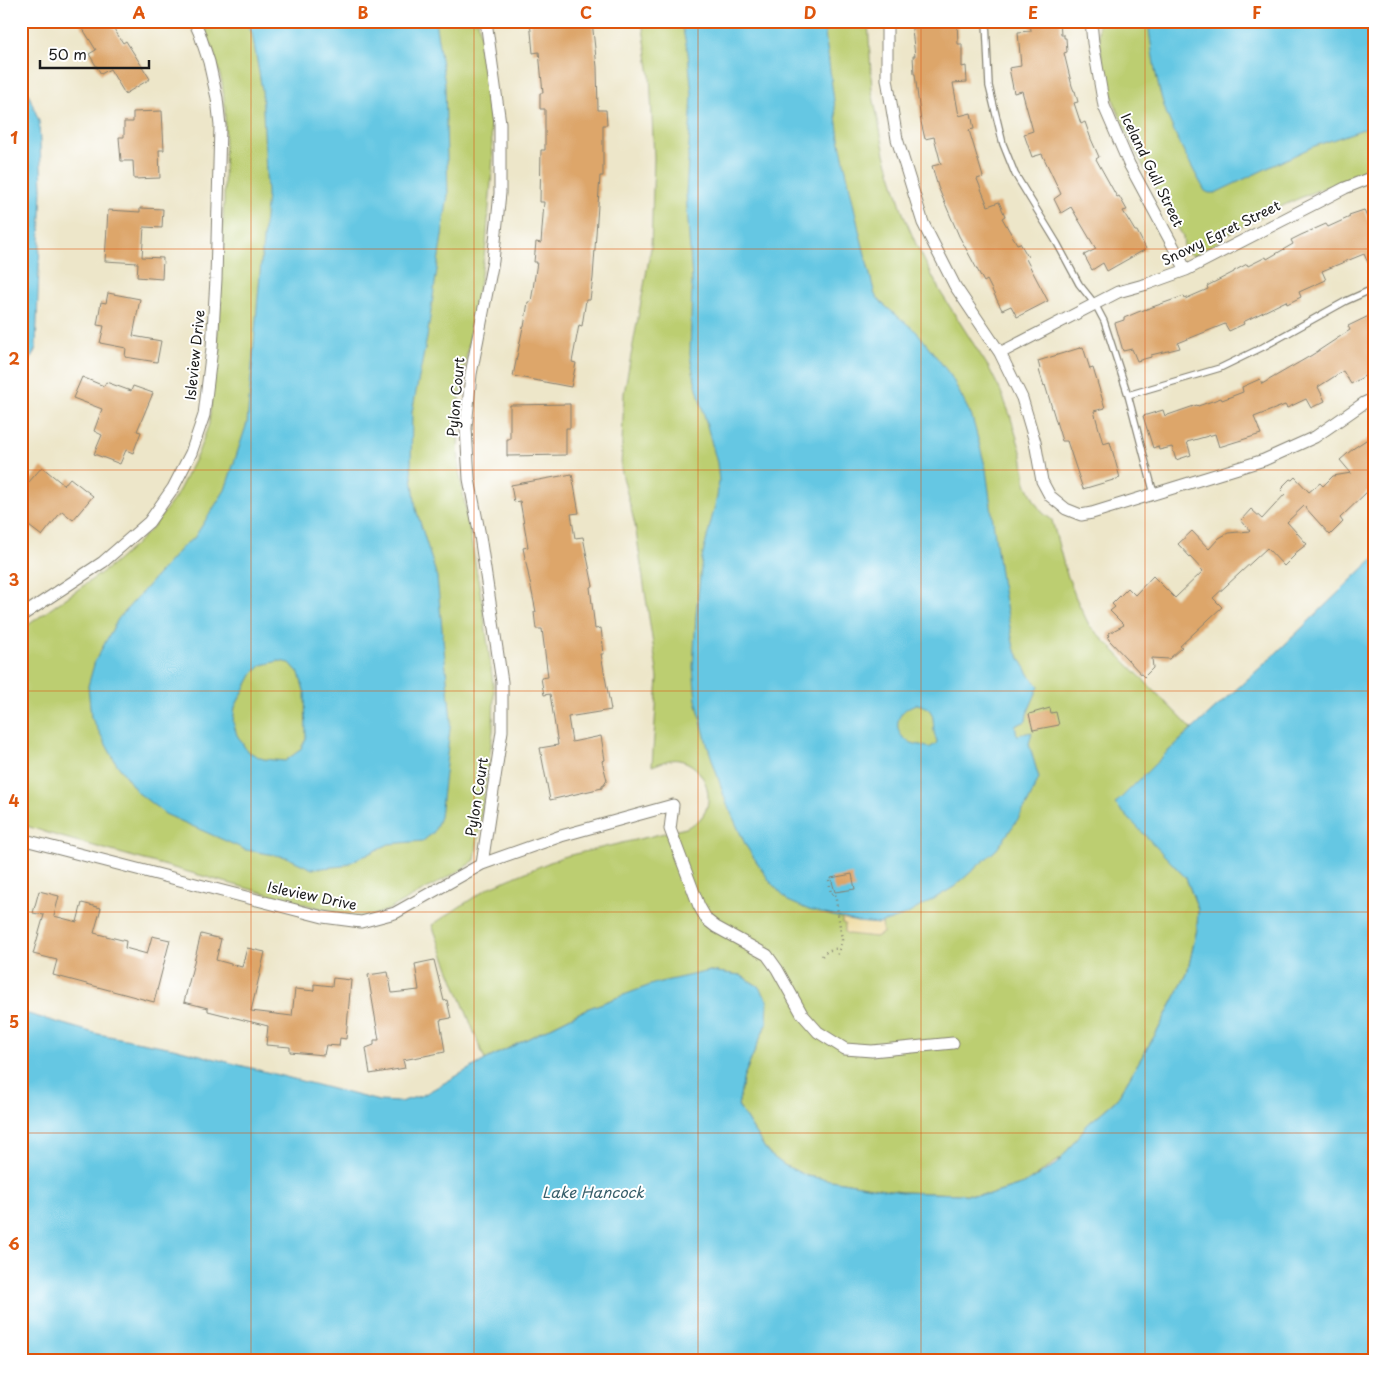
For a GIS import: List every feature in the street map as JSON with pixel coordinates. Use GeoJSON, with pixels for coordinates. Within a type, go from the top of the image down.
{"type":"FeatureCollection","features":[{"type":"Feature","properties":{"kind":"street","name":"Isleview Drive"},"geometry":{"type":"LineString","coordinates":[[21,616],[103,562],[149,522],[173,488],[191,453],[204,415],[212,348],[216,279],[220,126],[218,98],[209,62],[194,21]]}},
{"type":"Feature","properties":{"kind":"street","name":"Pylon Court"},"geometry":{"type":"LineString","coordinates":[[482,864],[502,732],[502,682],[480,536],[469,480],[466,428],[471,374],[494,261],[500,193],[500,124],[486,21]]}},
{"type":"Feature","properties":{"kind":"street"},"geometry":{"type":"LineString","coordinates":[[886,21],[887,79],[896,130],[923,223],[955,286],[1000,353],[1022,398],[1035,442],[1042,481],[1050,496],[1066,509],[1081,515],[1092,513],[1264,460],[1315,437],[1364,403],[1375,398]]}},
{"type":"Feature","properties":{"kind":"street","name":"Iceland Gull Street"},"geometry":{"type":"LineString","coordinates":[[1091,21],[1104,106],[1129,164],[1186,270]]}},
{"type":"Feature","properties":{"kind":"street","name":"Snowy Egret Street"},"geometry":{"type":"LineString","coordinates":[[1000,353],[1118,292],[1186,270],[1345,188],[1375,176]]}},
{"type":"Feature","properties":{"kind":"street","name":"Isleview Drive"},"geometry":{"type":"LineString","coordinates":[[21,837],[25,840],[323,917],[361,922],[394,913],[482,864],[560,836],[673,805],[670,828],[699,906],[707,920],[716,927],[767,955],[777,968],[802,1014],[818,1032],[845,1049],[882,1050],[953,1043]]}},
{"type":"Feature","properties":{"kind":"lane"},"geometry":{"type":"LineString","coordinates":[[986,21],[989,86],[1003,144],[1015,174],[1057,242],[1079,284],[1095,304],[1104,321],[1128,395],[1154,494]]}},
{"type":"Feature","properties":{"kind":"lane"},"geometry":{"type":"LineString","coordinates":[[1128,395],[1220,368],[1263,347],[1346,301],[1375,288]]}},
{"type":"Feature","properties":{"kind":"path"},"geometry":{"type":"LineString","coordinates":[[829,880],[831,894],[835,893],[842,940],[837,957]]}},
{"type":"Feature","properties":{"kind":"path"},"geometry":{"type":"LineString","coordinates":[[822,956],[827,951],[835,948],[838,949]]}},
{"type":"Feature","properties":{"kind":"green space"},"geometry":{"type":"Polygon","coordinates":[[[201,21],[478,21],[487,73],[493,158],[486,245],[460,394],[458,432],[459,470],[483,608],[494,691],[493,731],[475,860],[461,870],[388,910],[370,916],[350,916],[315,907],[54,835],[21,824],[21,630],[111,566],[152,528],[175,498],[198,453],[209,424],[216,357],[224,200],[225,107],[222,83],[214,53],[201,21]]]}},
{"type":"Feature","properties":{"kind":"green space"},"geometry":{"type":"Polygon","coordinates":[[[642,21],[868,21],[872,91],[885,154],[904,216],[941,293],[989,368],[1001,392],[1022,455],[1026,483],[1036,504],[1052,520],[1065,569],[1076,598],[1089,625],[1192,729],[1144,775],[1157,847],[1186,878],[1198,909],[1197,929],[1187,974],[1158,1030],[1116,1100],[1087,1125],[1063,1157],[1024,1184],[989,1195],[901,1192],[807,1176],[784,1165],[768,1153],[738,1106],[744,1076],[767,1022],[758,986],[740,975],[710,971],[589,1008],[485,1060],[432,925],[488,888],[562,857],[686,828],[700,819],[708,802],[706,784],[695,768],[688,763],[672,760],[652,766],[658,678],[635,525],[621,469],[624,393],[651,248],[654,158],[650,75],[642,21]]]}},
{"type":"Feature","properties":{"kind":"green space"},"geometry":{"type":"Polygon","coordinates":[[[1098,21],[1375,21],[1375,168],[1313,192],[1276,209],[1227,234],[1201,254],[1190,254],[1184,249],[1183,237],[1138,157],[1115,104],[1106,77],[1098,21]]]}},
{"type":"Feature","properties":{"kind":"sand"},"geometry":{"type":"Polygon","coordinates":[[[842,915],[882,922],[883,933],[875,937],[848,934],[845,932],[845,924],[842,923],[842,915]]]}},
{"type":"Feature","properties":{"kind":"water"},"geometry":{"type":"Polygon","coordinates":[[[246,21],[435,21],[445,84],[448,195],[427,338],[412,412],[411,467],[416,509],[437,577],[451,720],[440,817],[434,832],[423,841],[389,844],[343,866],[312,869],[286,857],[246,850],[165,814],[137,792],[116,763],[91,717],[88,686],[95,661],[118,619],[184,545],[194,538],[225,490],[247,423],[267,194],[262,90],[252,33],[246,21]],[[279,661],[262,665],[253,673],[235,707],[233,722],[237,735],[247,751],[263,759],[285,761],[300,750],[306,739],[305,694],[299,673],[290,663],[279,661]]]}},
{"type":"Feature","properties":{"kind":"water"},"geometry":{"type":"Polygon","coordinates":[[[681,21],[825,21],[839,138],[875,295],[884,305],[918,333],[951,376],[972,417],[986,469],[1001,580],[1014,648],[1032,679],[1039,686],[1026,721],[1015,726],[1017,735],[1032,732],[1029,744],[1039,778],[1028,803],[1018,819],[997,849],[954,887],[906,915],[879,924],[857,922],[809,910],[788,901],[771,883],[746,846],[726,802],[707,744],[696,700],[693,667],[696,615],[702,558],[719,481],[717,463],[690,355],[692,281],[686,193],[692,95],[688,53],[681,21]],[[917,704],[905,710],[899,719],[898,730],[911,743],[929,748],[936,744],[937,741],[932,714],[924,706],[917,704]]]}},
{"type":"Feature","properties":{"kind":"water"},"geometry":{"type":"Polygon","coordinates":[[[1148,21],[1375,21],[1375,125],[1312,147],[1215,193],[1209,193],[1205,191],[1180,144],[1163,104],[1157,81],[1148,21]]]}},
{"type":"Feature","properties":{"kind":"water"},"geometry":{"type":"Polygon","coordinates":[[[21,75],[39,121],[42,189],[36,348],[21,380],[21,75]]]}},
{"type":"Feature","properties":{"kind":"water","name":"Lake Hancock"},"geometry":{"type":"Polygon","coordinates":[[[1375,557],[1375,1361],[21,1361],[21,1012],[98,1034],[173,1048],[379,1101],[400,1102],[423,1095],[485,1060],[589,1008],[656,983],[710,971],[740,975],[758,986],[768,1000],[767,1022],[744,1076],[738,1106],[768,1153],[784,1165],[807,1176],[901,1192],[989,1195],[1024,1184],[1057,1164],[1087,1125],[1116,1100],[1158,1030],[1187,974],[1197,929],[1198,909],[1186,878],[1115,804],[1164,755],[1272,657],[1375,557]]]}},
{"type":"Feature","properties":{"kind":"building"},"geometry":{"type":"Polygon","coordinates":[[[78,21],[109,21],[123,43],[126,41],[150,79],[125,94],[110,69],[101,74],[89,54],[96,50],[78,21]]]}},
{"type":"Feature","properties":{"kind":"building"},"geometry":{"type":"Polygon","coordinates":[[[530,21],[592,21],[597,67],[598,110],[606,110],[607,125],[603,125],[603,176],[600,176],[593,278],[590,300],[586,300],[582,326],[579,325],[572,362],[576,363],[571,387],[513,376],[528,302],[531,302],[537,262],[534,262],[536,242],[541,243],[544,202],[540,202],[541,150],[545,150],[545,109],[540,109],[540,93],[543,93],[539,52],[533,53],[530,21]]]}},
{"type":"Feature","properties":{"kind":"building"},"geometry":{"type":"Polygon","coordinates":[[[911,21],[957,21],[958,44],[962,44],[962,67],[966,66],[967,82],[953,83],[959,116],[971,113],[974,129],[969,130],[983,177],[977,179],[988,206],[999,202],[1005,216],[1002,218],[1017,244],[1020,243],[1028,257],[1026,259],[1048,301],[1017,317],[1011,306],[1002,310],[987,280],[984,282],[959,236],[938,187],[932,166],[941,164],[934,137],[925,139],[921,122],[914,74],[913,56],[915,56],[911,21]]]}},
{"type":"Feature","properties":{"kind":"building"},"geometry":{"type":"Polygon","coordinates":[[[1030,21],[1060,21],[1061,35],[1064,35],[1064,38],[1066,38],[1067,52],[1064,53],[1078,102],[1074,103],[1081,124],[1085,122],[1099,157],[1096,159],[1117,197],[1119,196],[1127,210],[1123,211],[1135,231],[1137,231],[1146,249],[1107,271],[1103,263],[1092,270],[1084,255],[1096,249],[1071,207],[1061,213],[1054,199],[1061,194],[1042,154],[1032,157],[1024,134],[1033,131],[1022,91],[1014,93],[1009,68],[1021,66],[1018,32],[1031,31],[1030,21]]]}},
{"type":"Feature","properties":{"kind":"building"},"geometry":{"type":"Polygon","coordinates":[[[162,111],[164,150],[159,150],[160,178],[134,179],[133,161],[121,161],[119,137],[124,137],[124,122],[133,122],[133,112],[162,111]]]}},
{"type":"Feature","properties":{"kind":"building"},"geometry":{"type":"Polygon","coordinates":[[[140,208],[163,209],[162,228],[144,227],[142,257],[163,258],[162,279],[137,277],[138,263],[105,261],[108,210],[140,212],[140,208]]]}},
{"type":"Feature","properties":{"kind":"building"},"geometry":{"type":"Polygon","coordinates":[[[1364,210],[1375,238],[1375,278],[1364,254],[1322,271],[1326,280],[1299,292],[1301,297],[1287,304],[1286,301],[1229,331],[1225,324],[1178,343],[1180,348],[1151,355],[1151,357],[1137,361],[1132,349],[1123,351],[1115,323],[1138,312],[1184,296],[1185,299],[1208,289],[1207,286],[1247,264],[1248,266],[1266,257],[1267,259],[1293,244],[1291,240],[1326,224],[1328,227],[1350,217],[1349,215],[1364,210]]]}},
{"type":"Feature","properties":{"kind":"building"},"geometry":{"type":"Polygon","coordinates":[[[108,293],[140,299],[133,336],[161,341],[157,362],[125,357],[126,348],[100,343],[104,326],[97,325],[101,302],[106,303],[108,293]]]}},
{"type":"Feature","properties":{"kind":"building"},"geometry":{"type":"Polygon","coordinates":[[[1375,313],[1375,370],[1351,384],[1343,371],[1318,387],[1325,401],[1311,408],[1306,399],[1287,408],[1285,405],[1254,417],[1261,434],[1219,447],[1215,434],[1187,442],[1191,455],[1176,460],[1172,447],[1159,450],[1158,446],[1153,448],[1143,416],[1163,410],[1165,416],[1243,392],[1242,387],[1260,379],[1262,384],[1350,330],[1348,326],[1375,313]]]}},
{"type":"Feature","properties":{"kind":"building"},"geometry":{"type":"Polygon","coordinates":[[[1083,347],[1090,369],[1093,368],[1105,408],[1094,411],[1103,444],[1110,442],[1120,478],[1083,489],[1067,441],[1062,441],[1039,370],[1038,361],[1083,347]]]}},
{"type":"Feature","properties":{"kind":"building"},"geometry":{"type":"Polygon","coordinates":[[[82,377],[104,386],[106,382],[131,391],[133,386],[153,393],[137,431],[141,432],[133,453],[126,450],[120,464],[94,454],[102,435],[94,431],[102,409],[73,398],[82,377]]]}},
{"type":"Feature","properties":{"kind":"building"},"geometry":{"type":"Polygon","coordinates":[[[570,404],[570,428],[566,428],[566,455],[507,456],[507,439],[510,439],[510,405],[570,404]]]}},
{"type":"Feature","properties":{"kind":"building"},"geometry":{"type":"Polygon","coordinates":[[[1375,434],[1375,499],[1368,491],[1340,518],[1343,522],[1330,535],[1304,506],[1287,522],[1307,544],[1294,554],[1284,566],[1267,548],[1213,598],[1222,607],[1180,646],[1182,647],[1169,659],[1152,658],[1153,668],[1144,677],[1110,641],[1108,638],[1109,633],[1124,625],[1110,611],[1115,607],[1112,604],[1128,588],[1135,595],[1153,576],[1175,598],[1203,571],[1178,544],[1192,531],[1209,549],[1219,538],[1228,533],[1250,531],[1241,520],[1251,509],[1262,519],[1285,494],[1281,490],[1283,486],[1295,477],[1309,492],[1320,483],[1323,486],[1333,476],[1351,473],[1340,460],[1375,434]]]}},
{"type":"Feature","properties":{"kind":"building"},"geometry":{"type":"Polygon","coordinates":[[[42,467],[64,485],[70,478],[93,496],[73,520],[62,511],[42,536],[21,520],[21,491],[42,467]]]}},
{"type":"Feature","properties":{"kind":"building"},"geometry":{"type":"Polygon","coordinates":[[[572,474],[579,513],[571,514],[575,538],[583,537],[593,586],[590,587],[595,629],[601,628],[604,654],[601,654],[611,710],[568,717],[572,742],[601,736],[605,760],[602,761],[607,780],[602,788],[550,800],[540,748],[558,745],[550,694],[544,695],[541,678],[548,677],[542,629],[536,629],[534,612],[536,612],[523,548],[528,547],[520,501],[514,502],[511,485],[572,474]]]}},
{"type":"Feature","properties":{"kind":"building"},"geometry":{"type":"Polygon","coordinates":[[[1050,708],[1051,713],[1056,712],[1059,725],[1033,730],[1029,714],[1050,708]]]}},
{"type":"Feature","properties":{"kind":"building"},"geometry":{"type":"Polygon","coordinates":[[[852,874],[855,889],[835,892],[831,878],[852,874]]]}},
{"type":"Feature","properties":{"kind":"building"},"geometry":{"type":"Polygon","coordinates":[[[39,891],[59,896],[54,916],[77,922],[82,903],[101,908],[94,933],[126,941],[125,948],[147,954],[152,936],[170,940],[154,1002],[53,975],[57,960],[33,954],[44,915],[33,913],[39,891]]]}},
{"type":"Feature","properties":{"kind":"building"},"geometry":{"type":"Polygon","coordinates":[[[201,934],[221,939],[216,960],[242,967],[247,948],[265,952],[251,1011],[292,1016],[295,989],[314,991],[314,984],[332,986],[333,978],[351,980],[346,1039],[340,1038],[339,1046],[326,1045],[324,1055],[290,1052],[290,1047],[266,1045],[268,1026],[208,1011],[208,1008],[184,1002],[201,934]]]}},
{"type":"Feature","properties":{"kind":"building"},"geometry":{"type":"Polygon","coordinates":[[[434,960],[444,1001],[447,1000],[451,1018],[440,1020],[445,1052],[403,1060],[405,1068],[370,1074],[366,1048],[374,1045],[374,1040],[379,1040],[368,975],[388,972],[392,993],[419,990],[415,964],[434,960]]]}}]}
